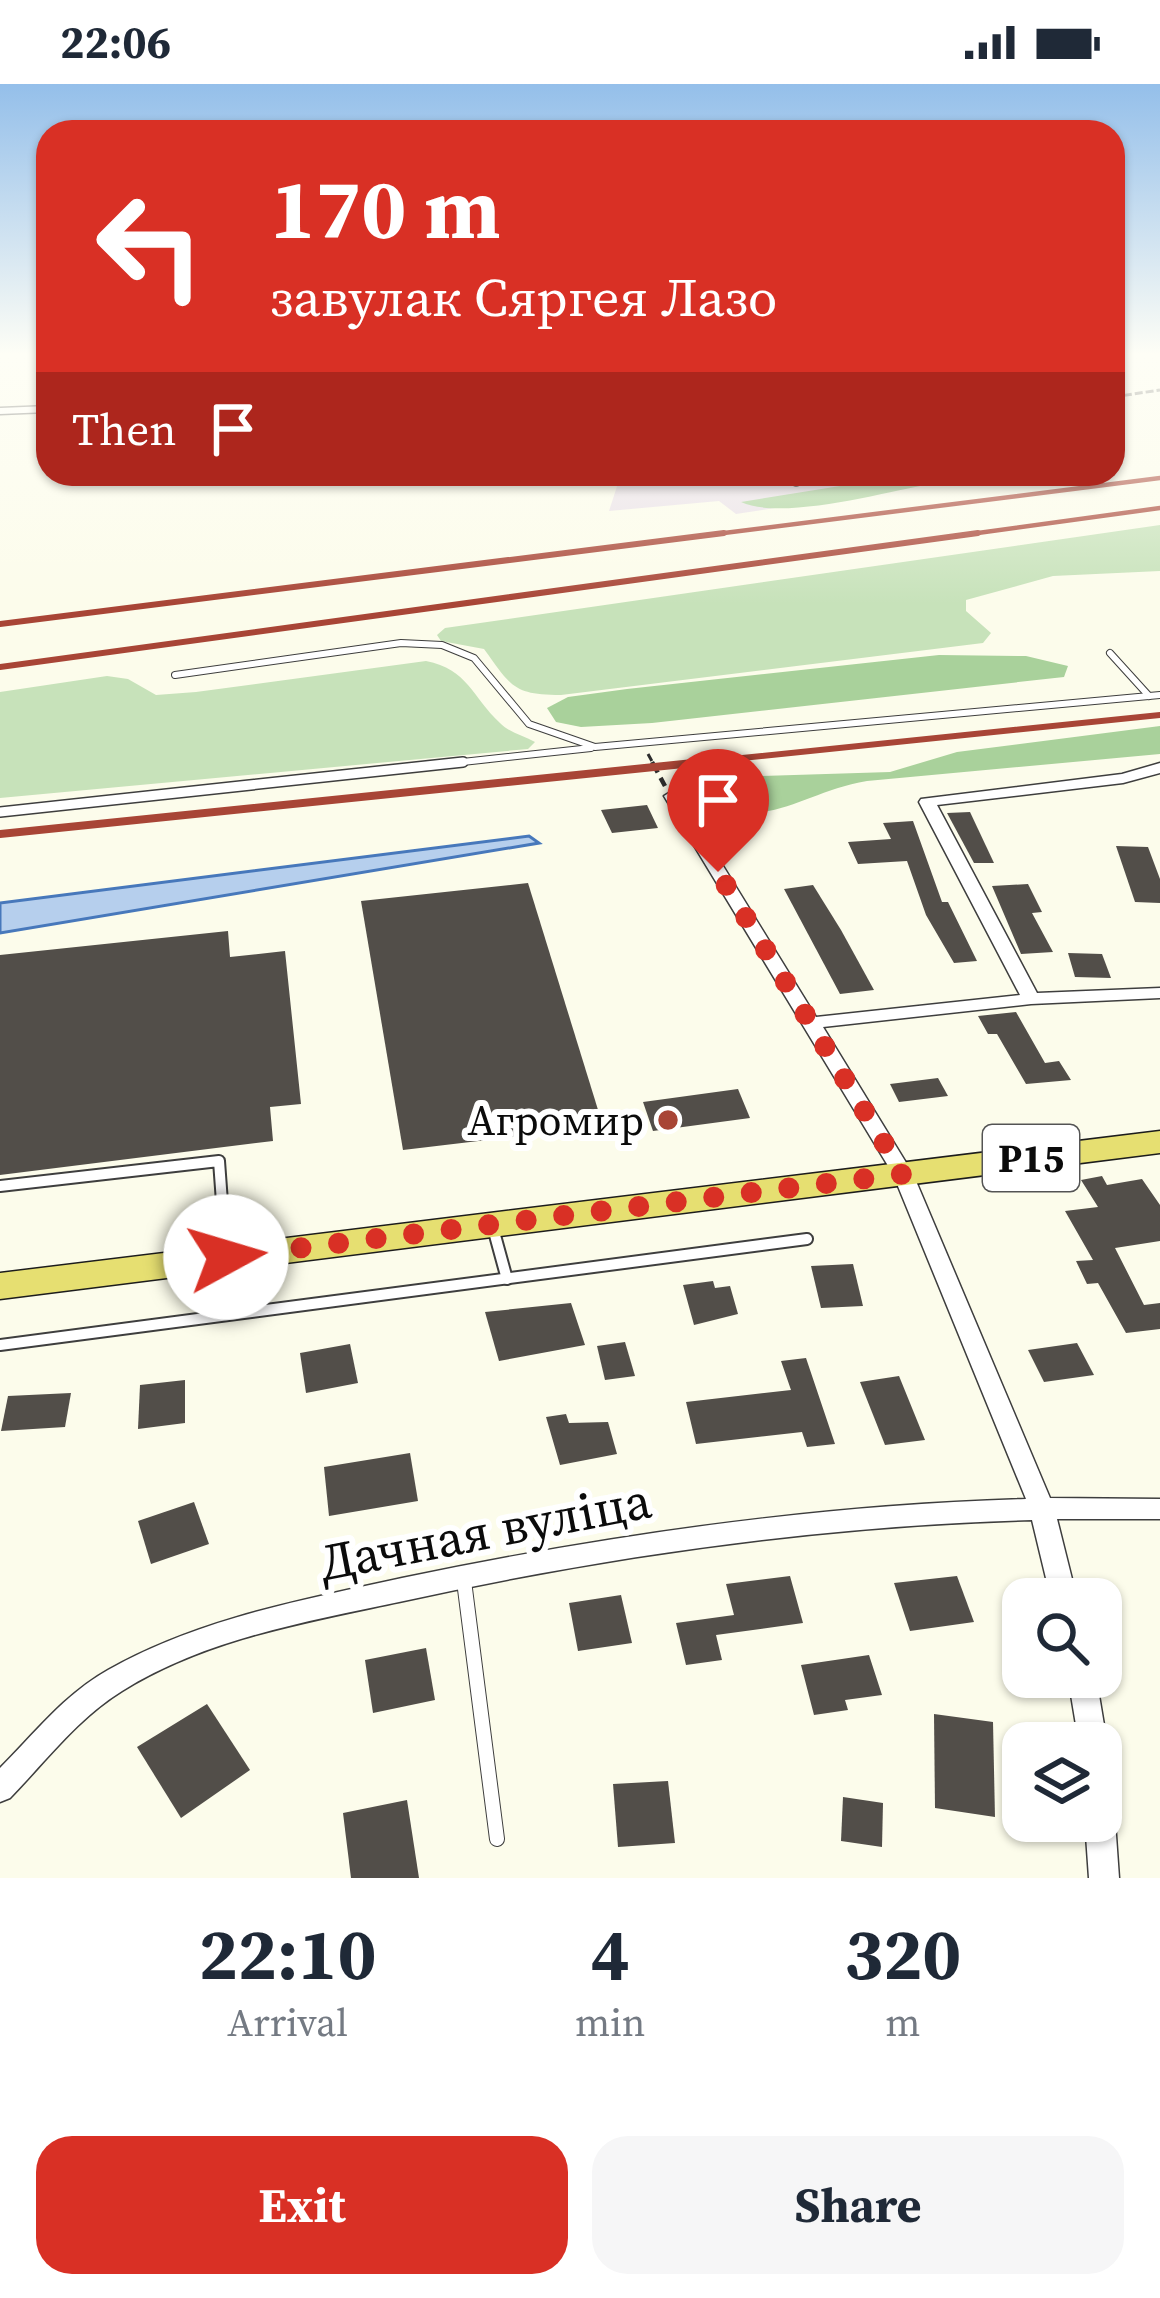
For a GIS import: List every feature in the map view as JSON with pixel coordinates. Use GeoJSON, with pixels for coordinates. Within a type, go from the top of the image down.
{"type":"FeatureCollection","features":[{"type":"Feature","properties":{"kind":"main road","name":"Р15"},"geometry":{"type":"LineString","coordinates":[[0,1286],[1160,1142]]}},
{"type":"Feature","properties":{"kind":"street"},"geometry":{"type":"LineString","coordinates":[[1031,999],[927,802],[1123,778],[1160,769]]}},
{"type":"Feature","properties":{"kind":"street"},"geometry":{"type":"LineString","coordinates":[[671,796],[903,1174],[1041,1506],[1059,1578]]}},
{"type":"Feature","properties":{"kind":"street"},"geometry":{"type":"LineString","coordinates":[[810,1023],[1031,999],[1160,993]]}},
{"type":"Feature","properties":{"kind":"street","name":"Дачная вуліца"},"geometry":{"type":"LineString","coordinates":[[0,1788],[109,1683],[221,1630],[463,1575],[642,1545],[918,1512],[1041,1506],[1160,1509]]}},
{"type":"Feature","properties":{"kind":"street"},"geometry":{"type":"LineString","coordinates":[[1101,1842],[1104,1878]]}},
{"type":"Feature","properties":{"kind":"lane"},"geometry":{"type":"LineString","coordinates":[[175,675],[401,644],[442,645],[474,658],[529,724],[595,747]]}},
{"type":"Feature","properties":{"kind":"lane"},"geometry":{"type":"LineString","coordinates":[[1110,653],[1155,695]]}},
{"type":"Feature","properties":{"kind":"lane"},"geometry":{"type":"LineString","coordinates":[[0,812],[595,747],[1155,695]]}},
{"type":"Feature","properties":{"kind":"lane"},"geometry":{"type":"LineString","coordinates":[[0,1186],[218,1161],[226,1257]]}},
{"type":"Feature","properties":{"kind":"lane"},"geometry":{"type":"LineString","coordinates":[[492,1223],[507,1279]]}},
{"type":"Feature","properties":{"kind":"lane"},"geometry":{"type":"LineString","coordinates":[[0,1345],[807,1239]]}},
{"type":"Feature","properties":{"kind":"lane"},"geometry":{"type":"LineString","coordinates":[[463,1575],[497,1839]]}},
{"type":"Feature","properties":{"kind":"path"},"geometry":{"type":"LineString","coordinates":[[645,745],[671,796]]}},
{"type":"Feature","properties":{"kind":"shaded area"},"geometry":{"type":"Polygon","coordinates":[[[617,486],[918,486],[736,514],[719,501],[609,511],[617,486]]]}},
{"type":"Feature","properties":{"kind":"green space"},"geometry":{"type":"Polygon","coordinates":[[[840,486],[921,486],[807,507],[759,507],[741,502],[840,486]]]}},
{"type":"Feature","properties":{"kind":"green space"},"geometry":{"type":"Polygon","coordinates":[[[1160,525],[1160,571],[1053,576],[966,600],[966,611],[991,633],[983,643],[561,695],[523,690],[508,680],[484,649],[441,641],[437,635],[445,628],[1160,525]]]}},
{"type":"Feature","properties":{"kind":"green space"},"geometry":{"type":"Polygon","coordinates":[[[939,655],[1026,656],[1068,666],[1064,677],[652,723],[581,727],[556,722],[547,708],[568,697],[627,689],[939,655]]]}},
{"type":"Feature","properties":{"kind":"green space"},"geometry":{"type":"Polygon","coordinates":[[[426,661],[451,670],[503,726],[535,742],[528,749],[0,798],[0,692],[107,676],[128,679],[156,695],[426,661]]]}},
{"type":"Feature","properties":{"kind":"green space"},"geometry":{"type":"Polygon","coordinates":[[[1160,726],[1160,754],[867,781],[770,811],[729,813],[704,808],[705,797],[718,785],[761,776],[890,772],[957,752],[1160,726]]]}},
{"type":"Feature","properties":{"kind":"water"},"geometry":{"type":"Polygon","coordinates":[[[529,836],[539,843],[0,933],[0,903],[529,836]]]}},
{"type":"Feature","properties":{"kind":"building"},"geometry":{"type":"Polygon","coordinates":[[[647,805],[658,828],[612,833],[601,810],[647,805]]]}},
{"type":"Feature","properties":{"kind":"building"},"geometry":{"type":"Polygon","coordinates":[[[970,812],[994,863],[974,863],[947,813],[970,812]]]}},
{"type":"Feature","properties":{"kind":"building"},"geometry":{"type":"Polygon","coordinates":[[[913,821],[942,902],[948,902],[977,961],[954,963],[926,915],[907,861],[858,864],[848,842],[891,839],[883,823],[913,821]]]}},
{"type":"Feature","properties":{"kind":"building"},"geometry":{"type":"Polygon","coordinates":[[[1116,846],[1148,847],[1160,879],[1160,903],[1135,902],[1116,846]]]}},
{"type":"Feature","properties":{"kind":"building"},"geometry":{"type":"Polygon","coordinates":[[[528,883],[603,1126],[403,1150],[361,901],[528,883]]]}},
{"type":"Feature","properties":{"kind":"building"},"geometry":{"type":"Polygon","coordinates":[[[1028,884],[1042,912],[1032,913],[1053,952],[1021,954],[992,886],[1028,884]]]}},
{"type":"Feature","properties":{"kind":"building"},"geometry":{"type":"Polygon","coordinates":[[[813,885],[874,990],[840,994],[784,889],[813,885]]]}},
{"type":"Feature","properties":{"kind":"building"},"geometry":{"type":"Polygon","coordinates":[[[228,931],[230,957],[285,951],[301,1104],[270,1107],[273,1141],[0,1175],[0,955],[228,931]]]}},
{"type":"Feature","properties":{"kind":"building"},"geometry":{"type":"Polygon","coordinates":[[[1068,953],[1102,954],[1111,978],[1075,977],[1068,953]]]}},
{"type":"Feature","properties":{"kind":"building"},"geometry":{"type":"Polygon","coordinates":[[[1016,1012],[1045,1063],[1059,1061],[1071,1080],[1026,1084],[997,1034],[988,1034],[978,1016],[1016,1012]]]}},
{"type":"Feature","properties":{"kind":"building"},"geometry":{"type":"Polygon","coordinates":[[[938,1078],[948,1096],[899,1102],[890,1084],[938,1078]]]}},
{"type":"Feature","properties":{"kind":"building"},"geometry":{"type":"Polygon","coordinates":[[[738,1089],[750,1118],[653,1131],[643,1102],[738,1089]]]}},
{"type":"Feature","properties":{"kind":"building"},"geometry":{"type":"Polygon","coordinates":[[[1102,1176],[1107,1185],[1142,1179],[1160,1205],[1160,1241],[1115,1248],[1144,1305],[1160,1303],[1160,1329],[1126,1333],[1098,1283],[1087,1284],[1076,1261],[1093,1260],[1065,1211],[1098,1207],[1081,1180],[1102,1176]]]}},
{"type":"Feature","properties":{"kind":"building"},"geometry":{"type":"Polygon","coordinates":[[[853,1264],[863,1306],[821,1308],[811,1266],[853,1264]]]}},
{"type":"Feature","properties":{"kind":"building"},"geometry":{"type":"Polygon","coordinates":[[[713,1281],[715,1288],[730,1286],[738,1314],[694,1325],[683,1285],[713,1281]]]}},
{"type":"Feature","properties":{"kind":"building"},"geometry":{"type":"Polygon","coordinates":[[[571,1303],[585,1345],[499,1361],[485,1312],[571,1303]]]}},
{"type":"Feature","properties":{"kind":"building"},"geometry":{"type":"Polygon","coordinates":[[[625,1342],[635,1376],[605,1380],[597,1346],[625,1342]]]}},
{"type":"Feature","properties":{"kind":"building"},"geometry":{"type":"Polygon","coordinates":[[[1077,1343],[1094,1375],[1044,1382],[1028,1350],[1077,1343]]]}},
{"type":"Feature","properties":{"kind":"building"},"geometry":{"type":"Polygon","coordinates":[[[350,1344],[358,1383],[306,1393],[300,1353],[350,1344]]]}},
{"type":"Feature","properties":{"kind":"building"},"geometry":{"type":"Polygon","coordinates":[[[806,1358],[835,1444],[807,1447],[802,1432],[696,1444],[686,1402],[791,1390],[781,1361],[806,1358]]]}},
{"type":"Feature","properties":{"kind":"building"},"geometry":{"type":"Polygon","coordinates":[[[899,1376],[925,1440],[885,1445],[860,1382],[899,1376]]]}},
{"type":"Feature","properties":{"kind":"building"},"geometry":{"type":"Polygon","coordinates":[[[185,1380],[185,1423],[138,1429],[140,1385],[185,1380]]]}},
{"type":"Feature","properties":{"kind":"building"},"geometry":{"type":"Polygon","coordinates":[[[71,1393],[65,1427],[1,1431],[8,1396],[71,1393]]]}},
{"type":"Feature","properties":{"kind":"building"},"geometry":{"type":"Polygon","coordinates":[[[566,1414],[569,1423],[608,1422],[617,1454],[560,1465],[546,1417],[566,1414]]]}},
{"type":"Feature","properties":{"kind":"building"},"geometry":{"type":"Polygon","coordinates":[[[410,1453],[418,1501],[329,1516],[324,1467],[410,1453]]]}},
{"type":"Feature","properties":{"kind":"building"},"geometry":{"type":"Polygon","coordinates":[[[194,1502],[209,1544],[151,1564],[138,1521],[194,1502]]]}},
{"type":"Feature","properties":{"kind":"building"},"geometry":{"type":"Polygon","coordinates":[[[790,1576],[803,1623],[716,1635],[722,1660],[686,1665],[676,1623],[734,1615],[726,1584],[790,1576]]]}},
{"type":"Feature","properties":{"kind":"building"},"geometry":{"type":"Polygon","coordinates":[[[957,1576],[974,1622],[910,1631],[894,1583],[957,1576]]]}},
{"type":"Feature","properties":{"kind":"building"},"geometry":{"type":"Polygon","coordinates":[[[621,1595],[632,1643],[578,1651],[569,1603],[621,1595]]]}},
{"type":"Feature","properties":{"kind":"building"},"geometry":{"type":"Polygon","coordinates":[[[426,1648],[435,1700],[373,1713],[365,1660],[426,1648]]]}},
{"type":"Feature","properties":{"kind":"building"},"geometry":{"type":"Polygon","coordinates":[[[869,1655],[882,1695],[845,1700],[848,1710],[814,1715],[801,1665],[869,1655]]]}},
{"type":"Feature","properties":{"kind":"building"},"geometry":{"type":"Polygon","coordinates":[[[207,1704],[250,1770],[181,1818],[137,1747],[207,1704]]]}},
{"type":"Feature","properties":{"kind":"building"},"geometry":{"type":"Polygon","coordinates":[[[934,1714],[993,1722],[995,1817],[935,1808],[934,1714]]]}},
{"type":"Feature","properties":{"kind":"building"},"geometry":{"type":"Polygon","coordinates":[[[668,1781],[675,1843],[618,1847],[613,1784],[668,1781]]]}},
{"type":"Feature","properties":{"kind":"building"},"geometry":{"type":"Polygon","coordinates":[[[843,1797],[883,1803],[882,1847],[841,1841],[843,1797]]]}},
{"type":"Feature","properties":{"kind":"building"},"geometry":{"type":"Polygon","coordinates":[[[407,1800],[419,1878],[351,1878],[343,1813],[407,1800]]]}},
{"type":"Feature","properties":{"kind":"railway"},"geometry":{"type":"LineString","coordinates":[[1125,482],[1160,478]]}},
{"type":"Feature","properties":{"kind":"railway"},"geometry":{"type":"LineString","coordinates":[[700,536],[1097,486]]}},
{"type":"Feature","properties":{"kind":"railway"},"geometry":{"type":"LineString","coordinates":[[956,536],[1160,508]]}},
{"type":"Feature","properties":{"kind":"railway"},"geometry":{"type":"LineString","coordinates":[[0,624],[724,533]]}},
{"type":"Feature","properties":{"kind":"railway"},"geometry":{"type":"LineString","coordinates":[[0,667],[978,533]]}},
{"type":"Feature","properties":{"kind":"railway"},"geometry":{"type":"LineString","coordinates":[[674,765],[1160,715]]}},
{"type":"Feature","properties":{"kind":"railway"},"geometry":{"type":"LineString","coordinates":[[0,834],[703,762]]}},
{"type":"Feature","properties":{"kind":"place","name":"Агромир"},"geometry":{"type":"Point","coordinates":[668,1120]}},
{"type":"Feature","properties":{"kind":"route"},"geometry":{"type":"LineString","coordinates":[[226,1257],[903,1174],[718,872]]}}]}
